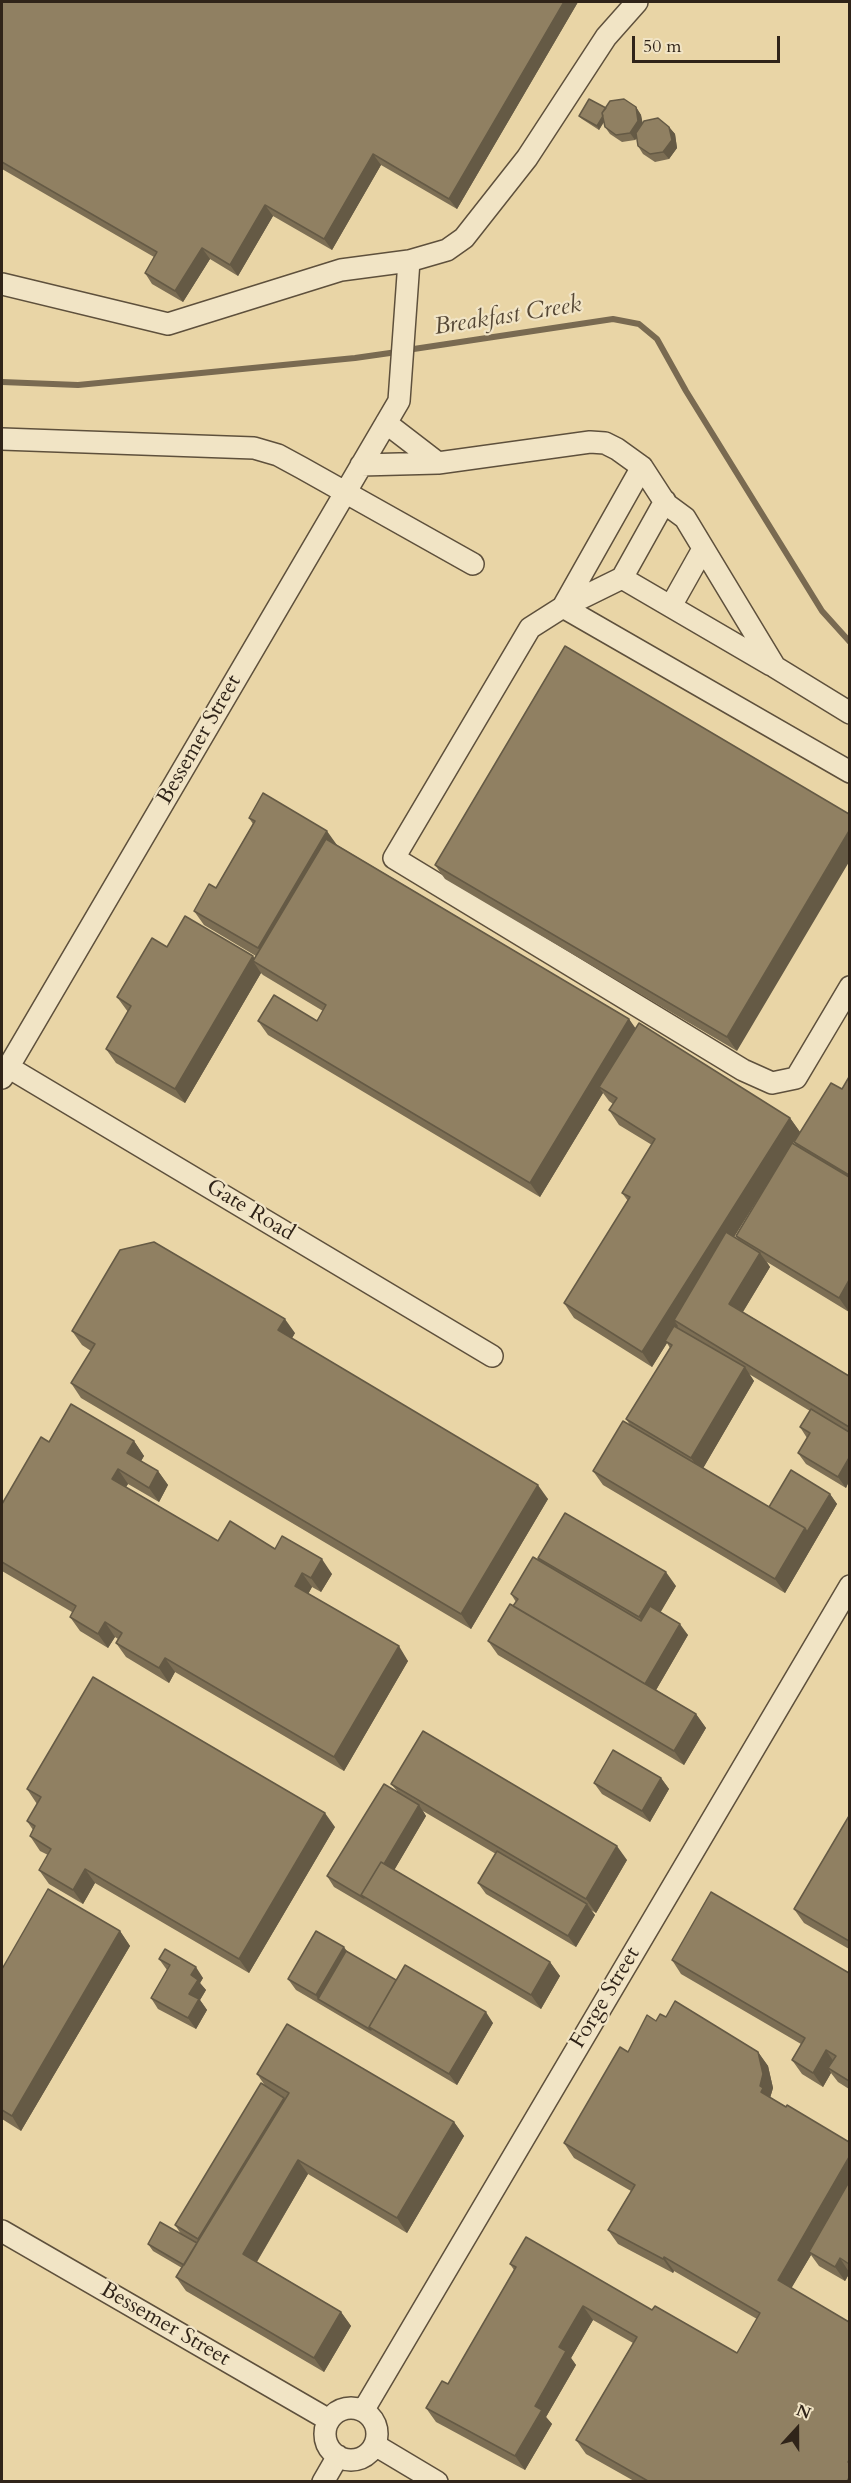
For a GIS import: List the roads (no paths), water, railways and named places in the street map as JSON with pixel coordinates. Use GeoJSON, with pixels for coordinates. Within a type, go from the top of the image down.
{"type":"FeatureCollection","features":[{"type":"Feature","properties":{"kind":"street"},"geometry":{"type":"LineString","coordinates":[[2,284],[168,324],[341,270],[409,261],[447,250],[464,238],[527,159],[606,37],[638,2]]}},
{"type":"Feature","properties":{"kind":"street","name":"Bessemer Street"},"geometry":{"type":"LineString","coordinates":[[5,1073],[399,401],[409,261]]}},
{"type":"Feature","properties":{"kind":"street"},"geometry":{"type":"LineString","coordinates":[[386,423],[438,463]]}},
{"type":"Feature","properties":{"kind":"street"},"geometry":{"type":"LineString","coordinates":[[2,439],[254,448],[278,455],[473,564]]}},
{"type":"Feature","properties":{"kind":"street"},"geometry":{"type":"LineString","coordinates":[[361,465],[438,463],[590,442],[605,443],[642,467],[665,501],[685,518],[774,667]]}},
{"type":"Feature","properties":{"kind":"street"},"geometry":{"type":"LineString","coordinates":[[563,607],[642,467]]}},
{"type":"Feature","properties":{"kind":"street"},"geometry":{"type":"LineString","coordinates":[[665,501],[622,578],[563,607],[530,628],[394,858],[743,1070],[772,1083],[796,1078],[849,987]]}},
{"type":"Feature","properties":{"kind":"street"},"geometry":{"type":"LineString","coordinates":[[671,606],[703,549]]}},
{"type":"Feature","properties":{"kind":"street"},"geometry":{"type":"LineString","coordinates":[[622,578],[849,713]]}},
{"type":"Feature","properties":{"kind":"street"},"geometry":{"type":"LineString","coordinates":[[563,607],[849,772]]}},
{"type":"Feature","properties":{"kind":"street","name":"Gate Road"},"geometry":{"type":"LineString","coordinates":[[5,1073],[492,1356]]}},
{"type":"Feature","properties":{"kind":"street","name":"Forge Street"},"geometry":{"type":"LineString","coordinates":[[363,2411],[849,1586]]}},
{"type":"Feature","properties":{"kind":"street","name":"Bessemer Street"},"geometry":{"type":"LineString","coordinates":[[2,2230],[329,2420]]}},
{"type":"Feature","properties":{"kind":"street"},"geometry":{"type":"LineString","coordinates":[[345,2408],[363,2411],[376,2426],[375,2445],[370,2452],[360,2458],[351,2460],[338,2456],[331,2450],[326,2440],[325,2431],[329,2420],[334,2413],[345,2408]]}},
{"type":"Feature","properties":{"kind":"street"},"geometry":{"type":"LineString","coordinates":[[375,2445],[437,2481]]}},
{"type":"Feature","properties":{"kind":"street"},"geometry":{"type":"LineString","coordinates":[[323,2481],[338,2456]]}},
{"type":"Feature","properties":{"kind":"waterway","name":"Breakfast Creek"},"geometry":{"type":"LineString","coordinates":[[407,350],[613,319],[639,324],[657,339],[686,391],[822,611],[850,642]]}},
{"type":"Feature","properties":{"kind":"waterway","name":"Breakfast Creek"},"geometry":{"type":"LineString","coordinates":[[2,382],[78,385],[397,352]]}}]}
